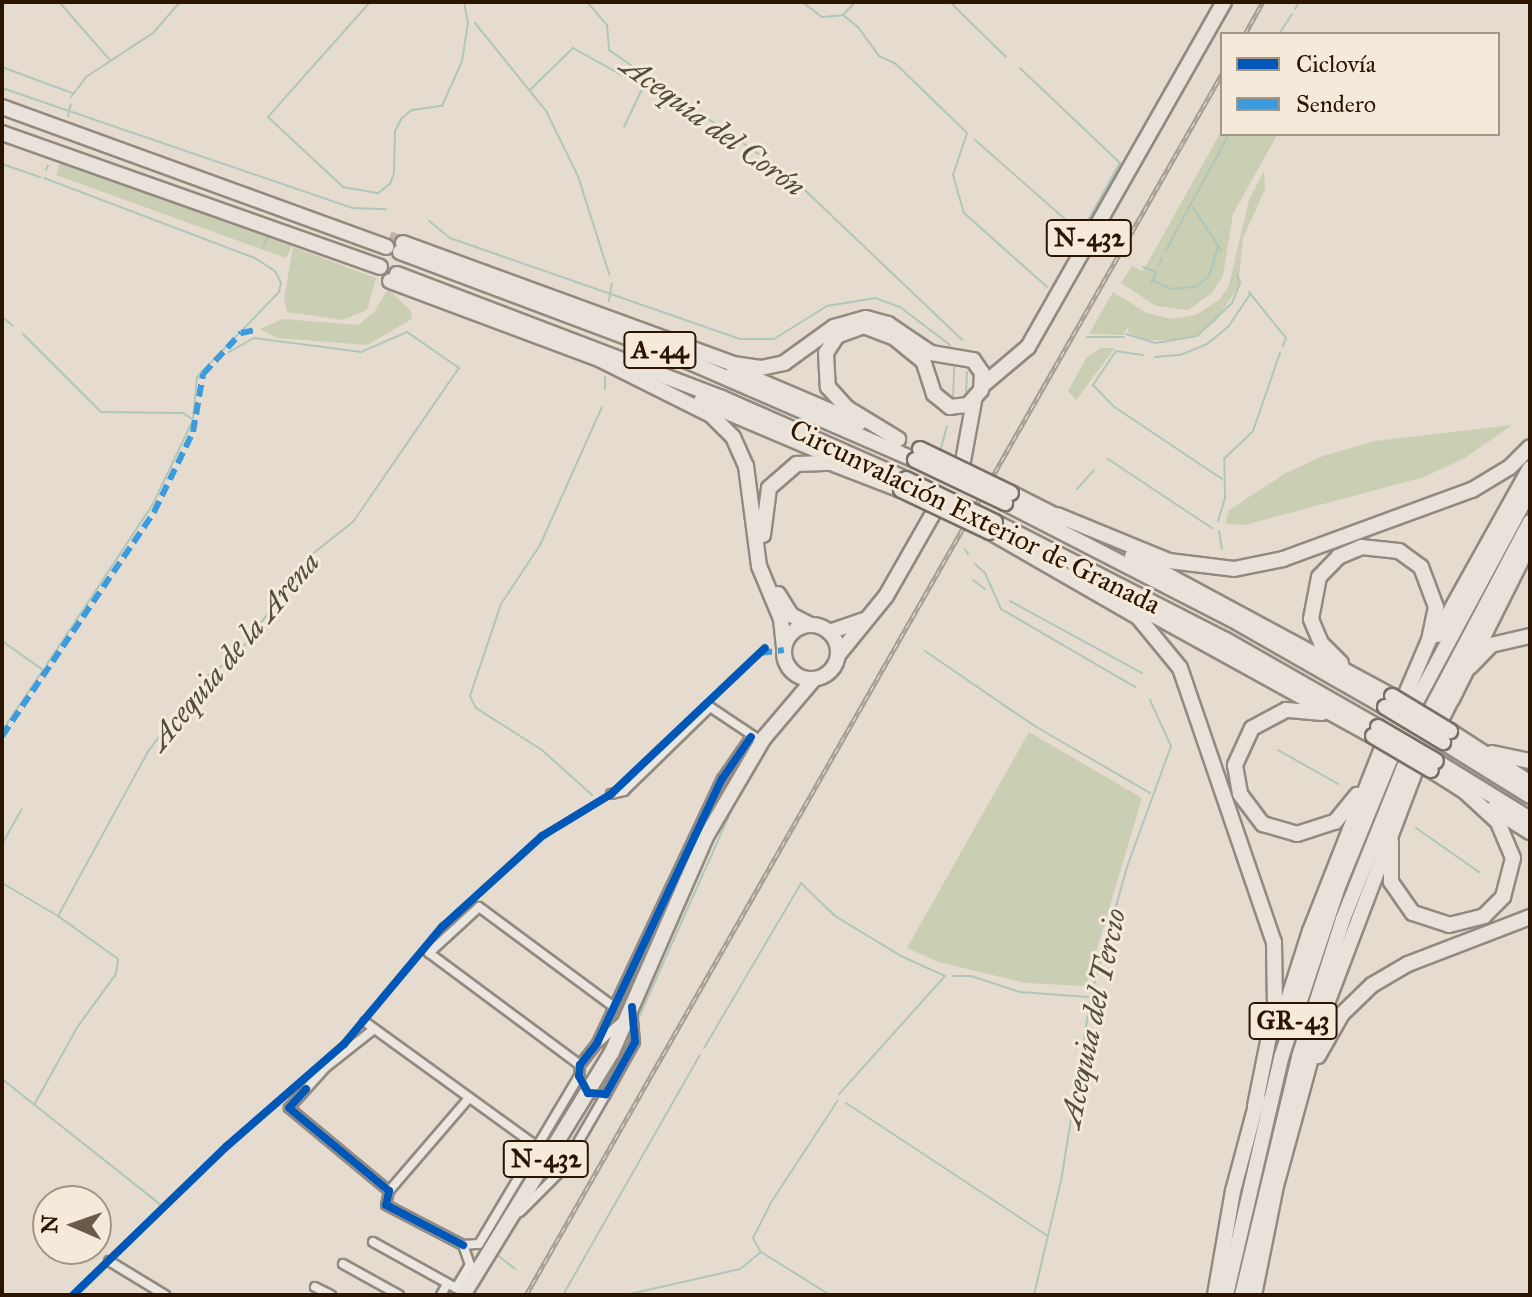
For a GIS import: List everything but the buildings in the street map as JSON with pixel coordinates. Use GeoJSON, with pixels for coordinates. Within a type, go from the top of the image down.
{"type":"FeatureCollection","features":[{"type":"Feature","properties":{"kind":"highway","name":"N-432"},"geometry":{"type":"LineString","coordinates":[[963,461],[970,442],[974,401],[983,385],[1028,347],[1224,3]]}},
{"type":"Feature","properties":{"kind":"highway"},"geometry":{"type":"LineString","coordinates":[[2,107],[706,355],[748,367],[773,367],[834,327],[866,318],[888,324],[921,348],[973,360],[1013,362]]}},
{"type":"Feature","properties":{"kind":"highway"},"geometry":{"type":"LineString","coordinates":[[2,133],[385,274],[858,471]]}},
{"type":"Feature","properties":{"kind":"highway","name":"Circunvalación Exterior de Granada"},"geometry":{"type":"LineString","coordinates":[[395,245],[917,455],[1008,498],[1231,619],[1530,796]]}},
{"type":"Feature","properties":{"kind":"highway","name":"Circunvalación Exterior de Granada"},"geometry":{"type":"LineString","coordinates":[[385,274],[722,398],[1394,717],[1432,740],[1530,819]]}},
{"type":"Feature","properties":{"kind":"highway"},"geometry":{"type":"LineString","coordinates":[[917,455],[835,396],[824,366],[830,344],[855,327],[874,328],[916,354],[931,377],[934,394],[965,424],[970,442]]}},
{"type":"Feature","properties":{"kind":"highway"},"geometry":{"type":"LineString","coordinates":[[706,355],[898,439]]}},
{"type":"Feature","properties":{"kind":"highway"},"geometry":{"type":"LineString","coordinates":[[931,377],[948,356]]}},
{"type":"Feature","properties":{"kind":"highway"},"geometry":{"type":"LineString","coordinates":[[973,360],[983,385]]}},
{"type":"Feature","properties":{"kind":"highway"},"geometry":{"type":"LineString","coordinates":[[667,389],[711,415],[740,450],[759,566],[781,619],[784,647],[792,671],[786,711]]}},
{"type":"Feature","properties":{"kind":"highway"},"geometry":{"type":"LineString","coordinates":[[950,407],[974,401]]}},
{"type":"Feature","properties":{"kind":"highway"},"geometry":{"type":"LineString","coordinates":[[1008,498],[1169,561],[1234,569],[1283,559],[1472,490],[1510,467],[1530,447]]}},
{"type":"Feature","properties":{"kind":"highway"},"geometry":{"type":"LineString","coordinates":[[870,616],[829,632],[791,615],[772,580],[764,546],[765,500],[776,479],[797,464],[819,460],[904,485]]}},
{"type":"Feature","properties":{"kind":"highway"},"geometry":{"type":"LineString","coordinates":[[1394,717],[1418,666],[1530,468]]}},
{"type":"Feature","properties":{"kind":"highway"},"geometry":{"type":"LineString","coordinates":[[1371,775],[1344,813],[1311,832],[1285,832],[1263,824],[1240,794],[1238,753],[1263,719],[1298,708],[1354,725],[1394,717],[1530,490]]}},
{"type":"Feature","properties":{"kind":"highway","name":"N-432"},"geometry":{"type":"LineString","coordinates":[[467,1286],[491,1237],[506,1227],[588,1093],[604,1048],[632,1007],[707,835],[757,737],[786,711],[814,679],[830,671],[838,655],[870,616],[934,512]]}},
{"type":"Feature","properties":{"kind":"highway"},"geometry":{"type":"LineString","coordinates":[[1057,515],[1360,678]]}},
{"type":"Feature","properties":{"kind":"highway"},"geometry":{"type":"LineString","coordinates":[[1432,740],[1530,522]]}},
{"type":"Feature","properties":{"kind":"highway"},"geometry":{"type":"LineString","coordinates":[[992,527],[1138,617],[1167,648],[1193,700],[1274,942],[1275,1007],[1215,1295]]}},
{"type":"Feature","properties":{"kind":"highway"},"geometry":{"type":"LineString","coordinates":[[1432,740],[1530,543]]}},
{"type":"Feature","properties":{"kind":"highway"},"geometry":{"type":"LineString","coordinates":[[1394,717],[1360,678],[1321,643],[1311,604],[1327,566],[1361,547],[1399,551],[1429,580],[1434,623],[1418,666]]}},
{"type":"Feature","properties":{"kind":"highway"},"geometry":{"type":"LineString","coordinates":[[1030,552],[1223,650],[1354,725]]}},
{"type":"Feature","properties":{"kind":"highway"},"geometry":{"type":"LineString","coordinates":[[784,647],[791,633],[811,625]]}},
{"type":"Feature","properties":{"kind":"highway"},"geometry":{"type":"LineString","coordinates":[[829,632],[838,655]]}},
{"type":"Feature","properties":{"kind":"highway"},"geometry":{"type":"LineString","coordinates":[[1452,699],[1471,666],[1491,645],[1530,636]]}},
{"type":"Feature","properties":{"kind":"highway"},"geometry":{"type":"LineString","coordinates":[[792,671],[814,679]]}},
{"type":"Feature","properties":{"kind":"highway"},"geometry":{"type":"LineString","coordinates":[[1432,740],[1471,744],[1530,761]]}},
{"type":"Feature","properties":{"kind":"highway"},"geometry":{"type":"LineString","coordinates":[[1397,812],[1388,868],[1396,894],[1424,920],[1449,925],[1473,921],[1503,897],[1513,858],[1498,822],[1462,789],[1432,740]]}},
{"type":"Feature","properties":{"kind":"highway"},"geometry":{"type":"LineString","coordinates":[[1471,744],[1530,783]]}},
{"type":"Feature","properties":{"kind":"highway","name":"GR-43"},"geometry":{"type":"LineString","coordinates":[[1226,1295],[1282,1055],[1386,754],[1371,775]]}},
{"type":"Feature","properties":{"kind":"highway","name":"GR-43"},"geometry":{"type":"LineString","coordinates":[[1242,1295],[1303,1043],[1343,919],[1410,769],[1397,812]]}},
{"type":"Feature","properties":{"kind":"highway"},"geometry":{"type":"LineString","coordinates":[[1255,1106],[1310,931],[1371,775]]}},
{"type":"Feature","properties":{"kind":"highway"},"geometry":{"type":"LineString","coordinates":[[1462,789],[1530,832]]}},
{"type":"Feature","properties":{"kind":"highway"},"geometry":{"type":"LineString","coordinates":[[1254,1295],[1292,1123],[1323,1014],[1397,812]]}},
{"type":"Feature","properties":{"kind":"highway"},"geometry":{"type":"LineString","coordinates":[[1292,1123],[1324,1042],[1356,999],[1408,964],[1530,917]]}},
{"type":"Feature","properties":{"kind":"street"},"geometry":{"type":"LineString","coordinates":[[604,1048],[614,1007],[715,794],[757,737],[710,707],[624,791],[611,794]]}},
{"type":"Feature","properties":{"kind":"street"},"geometry":{"type":"LineString","coordinates":[[580,1065],[429,953],[479,907],[614,1007]]}},
{"type":"Feature","properties":{"kind":"street"},"geometry":{"type":"LineString","coordinates":[[506,1227],[562,1170],[606,1094],[635,1042],[632,1007]]}},
{"type":"Feature","properties":{"kind":"street"},"geometry":{"type":"LineString","coordinates":[[365,1022],[536,1146]]}},
{"type":"Feature","properties":{"kind":"street"},"geometry":{"type":"LineString","coordinates":[[374,1029],[325,1068],[289,1108],[389,1191]]}},
{"type":"Feature","properties":{"kind":"street"},"geometry":{"type":"LineString","coordinates":[[469,1098],[389,1191],[386,1205],[463,1245],[479,1244],[491,1237],[536,1146],[579,1076],[580,1065],[589,1055],[604,1048]]}},
{"type":"Feature","properties":{"kind":"street"},"geometry":{"type":"LineString","coordinates":[[604,1048],[623,1064]]}},
{"type":"Feature","properties":{"kind":"street"},"geometry":{"type":"LineString","coordinates":[[579,1076],[588,1093],[606,1094]]}},
{"type":"Feature","properties":{"kind":"street"},"geometry":{"type":"LineString","coordinates":[[373,1242],[456,1288],[467,1286],[470,1265],[463,1245]]}},
{"type":"Feature","properties":{"kind":"street"},"geometry":{"type":"LineString","coordinates":[[112,1263],[165,1295]]}},
{"type":"Feature","properties":{"kind":"street"},"geometry":{"type":"LineString","coordinates":[[343,1264],[399,1295]]}},
{"type":"Feature","properties":{"kind":"street"},"geometry":{"type":"LineString","coordinates":[[441,1295],[447,1284]]}},
{"type":"Feature","properties":{"kind":"street"},"geometry":{"type":"LineString","coordinates":[[315,1287],[331,1295]]}},
{"type":"Feature","properties":{"kind":"green space"},"geometry":{"type":"Polygon","coordinates":[[[1220,134],[1220,136],[1276,136],[1233,214],[1223,276],[1212,293],[1188,310],[1156,306],[1121,283],[1132,266],[1143,271],[1220,134]]]}},
{"type":"Feature","properties":{"kind":"green space"},"geometry":{"type":"Polygon","coordinates":[[[60,163],[292,246],[286,258],[56,175],[60,163]]]}},
{"type":"Feature","properties":{"kind":"green space"},"geometry":{"type":"Polygon","coordinates":[[[1264,171],[1265,189],[1243,238],[1238,287],[1216,321],[1196,335],[1178,340],[1145,340],[1128,332],[1129,325],[1123,335],[1089,334],[1113,292],[1147,313],[1172,319],[1196,315],[1220,299],[1229,285],[1249,200],[1264,171]]]}},
{"type":"Feature","properties":{"kind":"green space"},"geometry":{"type":"Polygon","coordinates":[[[293,247],[376,278],[367,310],[342,320],[287,312],[284,299],[293,247]]]}},
{"type":"Feature","properties":{"kind":"green space"},"geometry":{"type":"Polygon","coordinates":[[[388,289],[410,310],[412,319],[367,345],[277,338],[260,329],[283,319],[358,325],[374,312],[388,289]]]}},
{"type":"Feature","properties":{"kind":"green space"},"geometry":{"type":"Polygon","coordinates":[[[1101,348],[1115,348],[1076,400],[1068,391],[1087,357],[1101,348]]]}},
{"type":"Feature","properties":{"kind":"green space"},"geometry":{"type":"Polygon","coordinates":[[[1512,425],[1465,458],[1424,477],[1245,525],[1225,524],[1229,510],[1286,473],[1323,456],[1375,441],[1512,425]]]}},
{"type":"Feature","properties":{"kind":"green space"},"geometry":{"type":"Polygon","coordinates":[[[1029,732],[1142,798],[1086,986],[1025,983],[939,962],[907,948],[1029,732]]]}},
{"type":"Feature","properties":{"kind":"waterway"},"geometry":{"type":"LineString","coordinates":[[59,2],[110,60]]}},
{"type":"Feature","properties":{"kind":"waterway"},"geometry":{"type":"LineString","coordinates":[[71,97],[86,77],[153,33],[180,2]]}},
{"type":"Feature","properties":{"kind":"waterway"},"geometry":{"type":"LineString","coordinates":[[370,2],[268,117],[343,187],[378,193],[390,184],[394,173],[395,131],[402,118],[412,110],[442,106],[462,61],[468,24],[464,2]]}},
{"type":"Feature","properties":{"kind":"waterway","name":"Acequia del Corón"},"geometry":{"type":"LineString","coordinates":[[587,2],[607,25],[609,50],[789,175],[962,340]]}},
{"type":"Feature","properties":{"kind":"waterway"},"geometry":{"type":"LineString","coordinates":[[802,2],[822,17],[843,15],[858,27],[879,56],[896,64],[967,133],[953,175],[964,213],[1047,287]]}},
{"type":"Feature","properties":{"kind":"waterway"},"geometry":{"type":"LineString","coordinates":[[844,14],[855,2]]}},
{"type":"Feature","properties":{"kind":"waterway"},"geometry":{"type":"LineString","coordinates":[[950,2],[1006,57]]}},
{"type":"Feature","properties":{"kind":"waterway"},"geometry":{"type":"LineString","coordinates":[[1295,9],[1299,2]]}},
{"type":"Feature","properties":{"kind":"waterway"},"geometry":{"type":"LineString","coordinates":[[1280,32],[1292,14]]}},
{"type":"Feature","properties":{"kind":"waterway"},"geometry":{"type":"LineString","coordinates":[[475,23],[546,111],[578,176],[609,274]]}},
{"type":"Feature","properties":{"kind":"waterway"},"geometry":{"type":"LineString","coordinates":[[531,89],[573,48],[643,87],[624,127]]}},
{"type":"Feature","properties":{"kind":"waterway"},"geometry":{"type":"LineString","coordinates":[[2,67],[72,93]]}},
{"type":"Feature","properties":{"kind":"waterway"},"geometry":{"type":"LineString","coordinates":[[975,140],[1081,233],[1120,163],[1020,68]]}},
{"type":"Feature","properties":{"kind":"waterway"},"geometry":{"type":"LineString","coordinates":[[2,88],[352,208],[386,209]]}},
{"type":"Feature","properties":{"kind":"waterway"},"geometry":{"type":"LineString","coordinates":[[68,116],[71,104]]}},
{"type":"Feature","properties":{"kind":"waterway"},"geometry":{"type":"LineString","coordinates":[[1166,250],[1228,136]]}},
{"type":"Feature","properties":{"kind":"waterway"},"geometry":{"type":"LineString","coordinates":[[2,164],[40,177]]}},
{"type":"Feature","properties":{"kind":"waterway"},"geometry":{"type":"LineString","coordinates":[[46,170],[48,165]]}},
{"type":"Feature","properties":{"kind":"waterway"},"geometry":{"type":"LineString","coordinates":[[44,178],[255,258],[275,271],[281,283],[279,292],[197,377],[193,420],[153,504],[47,664]]}},
{"type":"Feature","properties":{"kind":"waterway"},"geometry":{"type":"LineString","coordinates":[[1193,208],[1221,250]]}},
{"type":"Feature","properties":{"kind":"waterway"},"geometry":{"type":"LineString","coordinates":[[429,221],[450,238],[740,339],[774,339],[827,306],[875,298],[900,307],[950,345]]}},
{"type":"Feature","properties":{"kind":"waterway"},"geometry":{"type":"LineString","coordinates":[[263,248],[267,238]]}},
{"type":"Feature","properties":{"kind":"waterway"},"geometry":{"type":"LineString","coordinates":[[1152,280],[1171,289],[1196,287],[1209,276],[1218,247]]}},
{"type":"Feature","properties":{"kind":"waterway"},"geometry":{"type":"LineString","coordinates":[[1159,265],[1162,258]]}},
{"type":"Feature","properties":{"kind":"waterway"},"geometry":{"type":"LineString","coordinates":[[1143,267],[1156,272],[1151,284]]}},
{"type":"Feature","properties":{"kind":"waterway"},"geometry":{"type":"LineString","coordinates":[[1126,334],[1156,343],[1197,336],[1232,303],[1240,283],[1237,274]]}},
{"type":"Feature","properties":{"kind":"waterway"},"geometry":{"type":"LineString","coordinates":[[609,301],[612,283]]}},
{"type":"Feature","properties":{"kind":"waterway"},"geometry":{"type":"LineString","coordinates":[[1249,292],[1286,338],[1283,346]]}},
{"type":"Feature","properties":{"kind":"waterway"},"geometry":{"type":"LineString","coordinates":[[1155,357],[1180,355],[1207,344],[1228,327],[1250,294]]}},
{"type":"Feature","properties":{"kind":"waterway"},"geometry":{"type":"LineString","coordinates":[[2,317],[13,326]]}},
{"type":"Feature","properties":{"kind":"waterway","name":"Acequia de la Arena"},"geometry":{"type":"LineString","coordinates":[[34,1105],[78,1026],[116,974],[118,959],[58,916],[149,750],[207,676],[238,654],[311,555],[353,522],[459,368],[407,332],[361,352],[254,338],[229,352]]}},
{"type":"Feature","properties":{"kind":"waterway"},"geometry":{"type":"LineString","coordinates":[[23,334],[101,412],[183,413],[192,419]]}},
{"type":"Feature","properties":{"kind":"waterway"},"geometry":{"type":"LineString","coordinates":[[1087,337],[1124,337]]}},
{"type":"Feature","properties":{"kind":"waterway"},"geometry":{"type":"LineString","coordinates":[[1143,355],[1116,351],[1093,385],[1113,406],[1222,479]]}},
{"type":"Feature","properties":{"kind":"waterway"},"geometry":{"type":"LineString","coordinates":[[1218,521],[1225,498],[1224,459],[1253,431],[1280,353]]}},
{"type":"Feature","properties":{"kind":"waterway"},"geometry":{"type":"LineString","coordinates":[[953,399],[954,365]]}},
{"type":"Feature","properties":{"kind":"waterway","name":"Acequia del Corón"},"geometry":{"type":"LineString","coordinates":[[966,391],[967,372]]}},
{"type":"Feature","properties":{"kind":"waterway"},"geometry":{"type":"LineString","coordinates":[[605,377],[605,389]]}},
{"type":"Feature","properties":{"kind":"waterway"},"geometry":{"type":"LineString","coordinates":[[592,795],[542,750],[476,708],[470,696],[501,604],[540,545],[602,407]]}},
{"type":"Feature","properties":{"kind":"waterway"},"geometry":{"type":"LineString","coordinates":[[940,452],[947,426]]}},
{"type":"Feature","properties":{"kind":"waterway"},"geometry":{"type":"LineString","coordinates":[[1108,459],[1212,528]]}},
{"type":"Feature","properties":{"kind":"waterway"},"geometry":{"type":"LineString","coordinates":[[1077,489],[1094,470]]}},
{"type":"Feature","properties":{"kind":"waterway"},"geometry":{"type":"LineString","coordinates":[[1219,531],[1222,549]]}},
{"type":"Feature","properties":{"kind":"waterway","name":"Acequia del Corón"},"geometry":{"type":"LineString","coordinates":[[965,549],[968,554]]}},
{"type":"Feature","properties":{"kind":"waterway","name":"Acequia del Corón"},"geometry":{"type":"LineString","coordinates":[[975,564],[985,573],[1001,609],[1135,687]]}},
{"type":"Feature","properties":{"kind":"waterway"},"geometry":{"type":"LineString","coordinates":[[973,580],[985,589]]}},
{"type":"Feature","properties":{"kind":"waterway"},"geometry":{"type":"LineString","coordinates":[[1010,601],[1142,673]]}},
{"type":"Feature","properties":{"kind":"waterway"},"geometry":{"type":"LineString","coordinates":[[858,642],[879,618]]}},
{"type":"Feature","properties":{"kind":"waterway"},"geometry":{"type":"LineString","coordinates":[[2,641],[43,670],[2,731]]}},
{"type":"Feature","properties":{"kind":"waterway"},"geometry":{"type":"LineString","coordinates":[[925,651],[1033,725],[1150,793]]}},
{"type":"Feature","properties":{"kind":"waterway"},"geometry":{"type":"LineString","coordinates":[[768,745],[817,687],[839,674],[849,652]]}},
{"type":"Feature","properties":{"kind":"waterway","name":"Acequia del Tercio"},"geometry":{"type":"LineString","coordinates":[[1034,1295],[1061,1181],[1091,996],[1127,867],[1171,746],[1150,700]]}},
{"type":"Feature","properties":{"kind":"waterway"},"geometry":{"type":"LineString","coordinates":[[1278,750],[1338,784]]}},
{"type":"Feature","properties":{"kind":"waterway"},"geometry":{"type":"LineString","coordinates":[[639,1017],[738,796]]}},
{"type":"Feature","properties":{"kind":"waterway"},"geometry":{"type":"LineString","coordinates":[[2,844],[22,809]]}},
{"type":"Feature","properties":{"kind":"waterway"},"geometry":{"type":"LineString","coordinates":[[1416,828],[1479,872]]}},
{"type":"Feature","properties":{"kind":"waterway"},"geometry":{"type":"LineString","coordinates":[[2,883],[58,916]]}},
{"type":"Feature","properties":{"kind":"waterway"},"geometry":{"type":"LineString","coordinates":[[704,1048],[801,883],[835,916],[901,956],[945,976],[839,1094]]}},
{"type":"Feature","properties":{"kind":"waterway"},"geometry":{"type":"LineString","coordinates":[[953,976],[971,976],[1020,992],[1089,997]]}},
{"type":"Feature","properties":{"kind":"waterway"},"geometry":{"type":"LineString","coordinates":[[621,1052],[631,1035]]}},
{"type":"Feature","properties":{"kind":"waterway"},"geometry":{"type":"LineString","coordinates":[[563,1295],[700,1055]]}},
{"type":"Feature","properties":{"kind":"waterway"},"geometry":{"type":"LineString","coordinates":[[599,1090],[616,1060]]}},
{"type":"Feature","properties":{"kind":"waterway"},"geometry":{"type":"LineString","coordinates":[[2,1079],[161,1205]]}},
{"type":"Feature","properties":{"kind":"waterway"},"geometry":{"type":"LineString","coordinates":[[760,1251],[753,1238],[770,1204],[838,1100]]}},
{"type":"Feature","properties":{"kind":"waterway"},"geometry":{"type":"LineString","coordinates":[[846,1103],[1048,1236]]}},
{"type":"Feature","properties":{"kind":"waterway"},"geometry":{"type":"LineString","coordinates":[[549,1170],[590,1104]]}},
{"type":"Feature","properties":{"kind":"waterway"},"geometry":{"type":"LineString","coordinates":[[505,1240],[527,1210]]}},
{"type":"Feature","properties":{"kind":"waterway"},"geometry":{"type":"LineString","coordinates":[[625,1295],[740,1269],[761,1252],[830,1295]]}},
{"type":"Feature","properties":{"kind":"waterway"},"geometry":{"type":"LineString","coordinates":[[496,1254],[515,1269]]}},
{"type":"Feature","properties":{"kind":"waterway"},"geometry":{"type":"LineString","coordinates":[[78,1295],[108,1266]]}},
{"type":"Feature","properties":{"kind":"tunnel"},"geometry":{"type":"LineString","coordinates":[[389,238],[403,243]]}},
{"type":"Feature","properties":{"kind":"railway"},"geometry":{"type":"LineString","coordinates":[[1246,32],[1263,2]]}},
{"type":"Feature","properties":{"kind":"railway"},"geometry":{"type":"LineString","coordinates":[[526,1295],[1220,78]]}},
{"type":"Feature","properties":{"kind":"marked path"},"geometry":{"type":"LineString","coordinates":[[2,736],[154,512],[193,432],[203,374],[241,333],[255,330]]}},
{"type":"Feature","properties":{"kind":"marked path"},"geometry":{"type":"LineString","coordinates":[[760,653],[784,650]]}},
{"type":"Feature","properties":{"kind":"cycle path"},"geometry":{"type":"LineString","coordinates":[[73,1295],[227,1146],[344,1044],[442,927],[542,836],[611,794],[765,648]]}},
{"type":"Feature","properties":{"kind":"cycle path"},"geometry":{"type":"LineString","coordinates":[[632,1007],[635,1042],[606,1094],[588,1093],[579,1076],[580,1065],[597,1043],[722,779],[751,737]]}},
{"type":"Feature","properties":{"kind":"cycle path"},"geometry":{"type":"LineString","coordinates":[[306,1089],[289,1108],[389,1191],[386,1205],[463,1245]]}}]}
